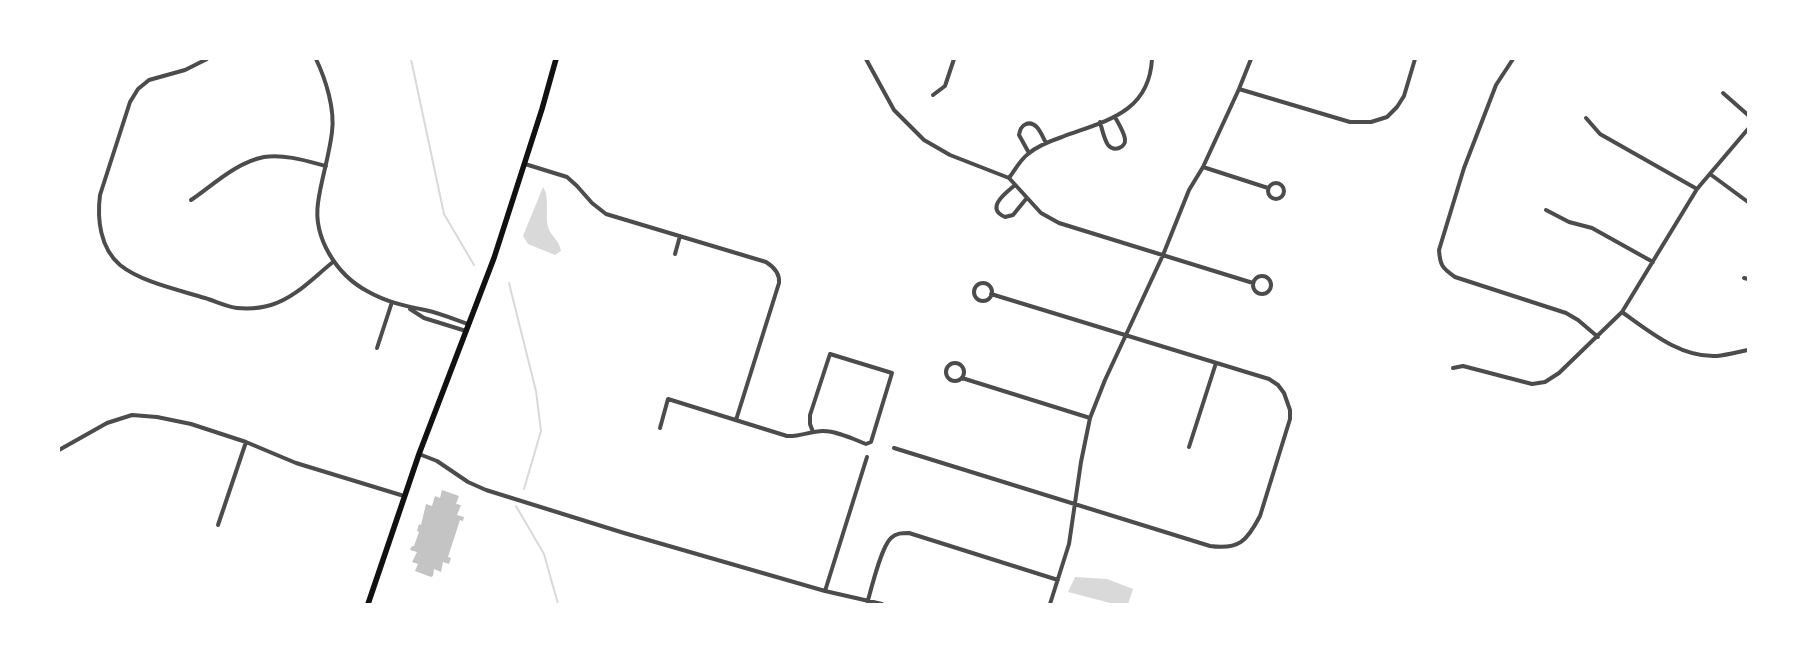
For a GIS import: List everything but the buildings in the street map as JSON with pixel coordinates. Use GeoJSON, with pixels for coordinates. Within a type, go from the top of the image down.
{"type":"FeatureCollection","features":[{"type":"Feature","properties":{"kind":"main road"},"geometry":{"type":"LineString","coordinates":[[368,604],[419,454],[494,258],[525,164],[556,59]]}},
{"type":"Feature","properties":{"kind":"street"},"geometry":{"type":"LineString","coordinates":[[207,59],[185,70],[149,80],[138,89],[130,102],[100,195],[98,211],[101,231],[107,249],[120,265],[140,277],[235,308],[271,305],[289,298],[333,262]]}},
{"type":"Feature","properties":{"kind":"street"},"geometry":{"type":"LineString","coordinates":[[316,59],[329,98],[332,114],[332,131],[318,204],[317,219],[333,262],[350,280],[367,292],[408,308],[424,318],[466,331]]}},
{"type":"Feature","properties":{"kind":"street"},"geometry":{"type":"LineString","coordinates":[[866,59],[890,104],[924,140],[950,155],[1008,178],[1041,213],[1060,223],[1253,282]]}},
{"type":"Feature","properties":{"kind":"street"},"geometry":{"type":"LineString","coordinates":[[933,95],[940,92],[945,86],[954,59]]}},
{"type":"Feature","properties":{"kind":"street"},"geometry":{"type":"LineString","coordinates":[[1008,178],[1029,153],[1046,143],[1115,116],[1138,101],[1146,86],[1151,71],[1152,59]]}},
{"type":"Feature","properties":{"kind":"street"},"geometry":{"type":"LineString","coordinates":[[1050,604],[1069,544],[1074,504],[1090,418],[1163,255],[1188,190],[1203,167],[1239,90],[1251,59]]}},
{"type":"Feature","properties":{"kind":"street"},"geometry":{"type":"LineString","coordinates":[[1239,90],[1350,122],[1371,122],[1387,117],[1397,107],[1404,96],[1415,59]]}},
{"type":"Feature","properties":{"kind":"street"},"geometry":{"type":"LineString","coordinates":[[1513,59],[1496,85],[1464,168],[1439,250],[1440,262],[1445,270],[1455,277],[1566,313],[1578,320],[1598,337]]}},
{"type":"Feature","properties":{"kind":"street"},"geometry":{"type":"LineString","coordinates":[[1723,93],[1748,116]]}},
{"type":"Feature","properties":{"kind":"street"},"geometry":{"type":"LineString","coordinates":[[1100,122],[1108,145],[1120,148],[1124,144],[1125,137],[1115,116]]}},
{"type":"Feature","properties":{"kind":"street"},"geometry":{"type":"LineString","coordinates":[[1586,118],[1600,134],[1697,189]]}},
{"type":"Feature","properties":{"kind":"street"},"geometry":{"type":"LineString","coordinates":[[1029,153],[1019,135],[1021,128],[1025,124],[1032,124],[1037,127],[1046,143]]}},
{"type":"Feature","properties":{"kind":"street"},"geometry":{"type":"LineString","coordinates":[[1453,368],[1462,366],[1532,384],[1545,382],[1559,373],[1622,312],[1697,189],[1748,129]]}},
{"type":"Feature","properties":{"kind":"street"},"geometry":{"type":"LineString","coordinates":[[191,200],[247,162],[256,159],[282,157],[326,166]]}},
{"type":"Feature","properties":{"kind":"street"},"geometry":{"type":"LineString","coordinates":[[525,164],[567,177],[592,203],[606,214],[766,262],[772,266],[780,277],[779,283],[736,420]]}},
{"type":"Feature","properties":{"kind":"street"},"geometry":{"type":"LineString","coordinates":[[1203,167],[1268,188]]}},
{"type":"Feature","properties":{"kind":"street"},"geometry":{"type":"LineString","coordinates":[[1710,174],[1748,202]]}},
{"type":"Feature","properties":{"kind":"street"},"geometry":{"type":"LineString","coordinates":[[1279,183],[1284,187],[1284,194],[1280,198],[1274,199],[1269,195],[1268,188],[1272,184],[1279,183]]}},
{"type":"Feature","properties":{"kind":"street"},"geometry":{"type":"LineString","coordinates":[[1015,185],[998,201],[996,209],[998,212],[1001,215],[1013,215],[1026,199]]}},
{"type":"Feature","properties":{"kind":"street"},"geometry":{"type":"LineString","coordinates":[[1546,210],[1569,222],[1592,228],[1653,262]]}},
{"type":"Feature","properties":{"kind":"street"},"geometry":{"type":"LineString","coordinates":[[675,254],[680,236]]}},
{"type":"Feature","properties":{"kind":"street"},"geometry":{"type":"LineString","coordinates":[[1264,276],[1270,281],[1270,288],[1266,293],[1259,294],[1254,289],[1253,282],[1258,277],[1264,276]]}},
{"type":"Feature","properties":{"kind":"street"},"geometry":{"type":"LineString","coordinates":[[985,283],[990,287],[991,294],[987,299],[980,300],[975,296],[974,289],[979,284],[985,283]]}},
{"type":"Feature","properties":{"kind":"street"},"geometry":{"type":"LineString","coordinates":[[894,448],[1210,546],[1222,548],[1235,546],[1244,541],[1253,530],[1260,516],[1290,419],[1290,410],[1285,396],[1278,385],[1269,379],[991,294]]}},
{"type":"Feature","properties":{"kind":"street"},"geometry":{"type":"LineString","coordinates":[[377,348],[392,302]]}},
{"type":"Feature","properties":{"kind":"street"},"geometry":{"type":"LineString","coordinates":[[408,308],[426,310],[468,324]]}},
{"type":"Feature","properties":{"kind":"street"},"geometry":{"type":"LineString","coordinates":[[1622,312],[1656,336],[1676,347],[1697,354],[1717,356],[1748,350]]}},
{"type":"Feature","properties":{"kind":"street"},"geometry":{"type":"LineString","coordinates":[[660,428],[668,399],[787,436],[827,431],[866,444],[871,442],[892,373],[830,354],[810,415],[810,424],[813,432]]}},
{"type":"Feature","properties":{"kind":"street"},"geometry":{"type":"LineString","coordinates":[[962,378],[964,372],[961,366],[955,363],[949,366],[946,372],[949,378],[955,381],[962,378],[1090,418]]}},
{"type":"Feature","properties":{"kind":"street"},"geometry":{"type":"LineString","coordinates":[[1189,447],[1216,363]]}},
{"type":"Feature","properties":{"kind":"street"},"geometry":{"type":"LineString","coordinates":[[59,450],[107,423],[132,415],[157,417],[191,424],[246,442],[296,463],[404,496]]}},
{"type":"Feature","properties":{"kind":"street"},"geometry":{"type":"LineString","coordinates":[[218,525],[246,442]]}},
{"type":"Feature","properties":{"kind":"street"},"geometry":{"type":"LineString","coordinates":[[419,454],[437,460],[468,482],[486,490],[613,530],[825,591],[882,604]]}},
{"type":"Feature","properties":{"kind":"street"},"geometry":{"type":"LineString","coordinates":[[825,591],[867,457]]}},
{"type":"Feature","properties":{"kind":"street"},"geometry":{"type":"LineString","coordinates":[[867,602],[886,545],[894,535],[909,533],[1058,580]]}},
{"type":"Feature","properties":{"kind":"shaded area"},"geometry":{"type":"Polygon","coordinates":[[[543,187],[547,201],[548,227],[559,244],[561,251],[555,255],[528,244],[523,236],[543,187]]]}},
{"type":"Feature","properties":{"kind":"shaded area"},"geometry":{"type":"Polygon","coordinates":[[[1075,577],[1107,579],[1133,589],[1128,604],[1114,604],[1068,592],[1075,577]]]}},
{"type":"Feature","properties":{"kind":"waterway"},"geometry":{"type":"LineString","coordinates":[[411,59],[444,214],[474,265]]}},
{"type":"Feature","properties":{"kind":"waterway"},"geometry":{"type":"LineString","coordinates":[[509,283],[536,391],[541,431],[524,489]]}},
{"type":"Feature","properties":{"kind":"waterway"},"geometry":{"type":"LineString","coordinates":[[516,506],[544,554],[558,604]]}}]}
